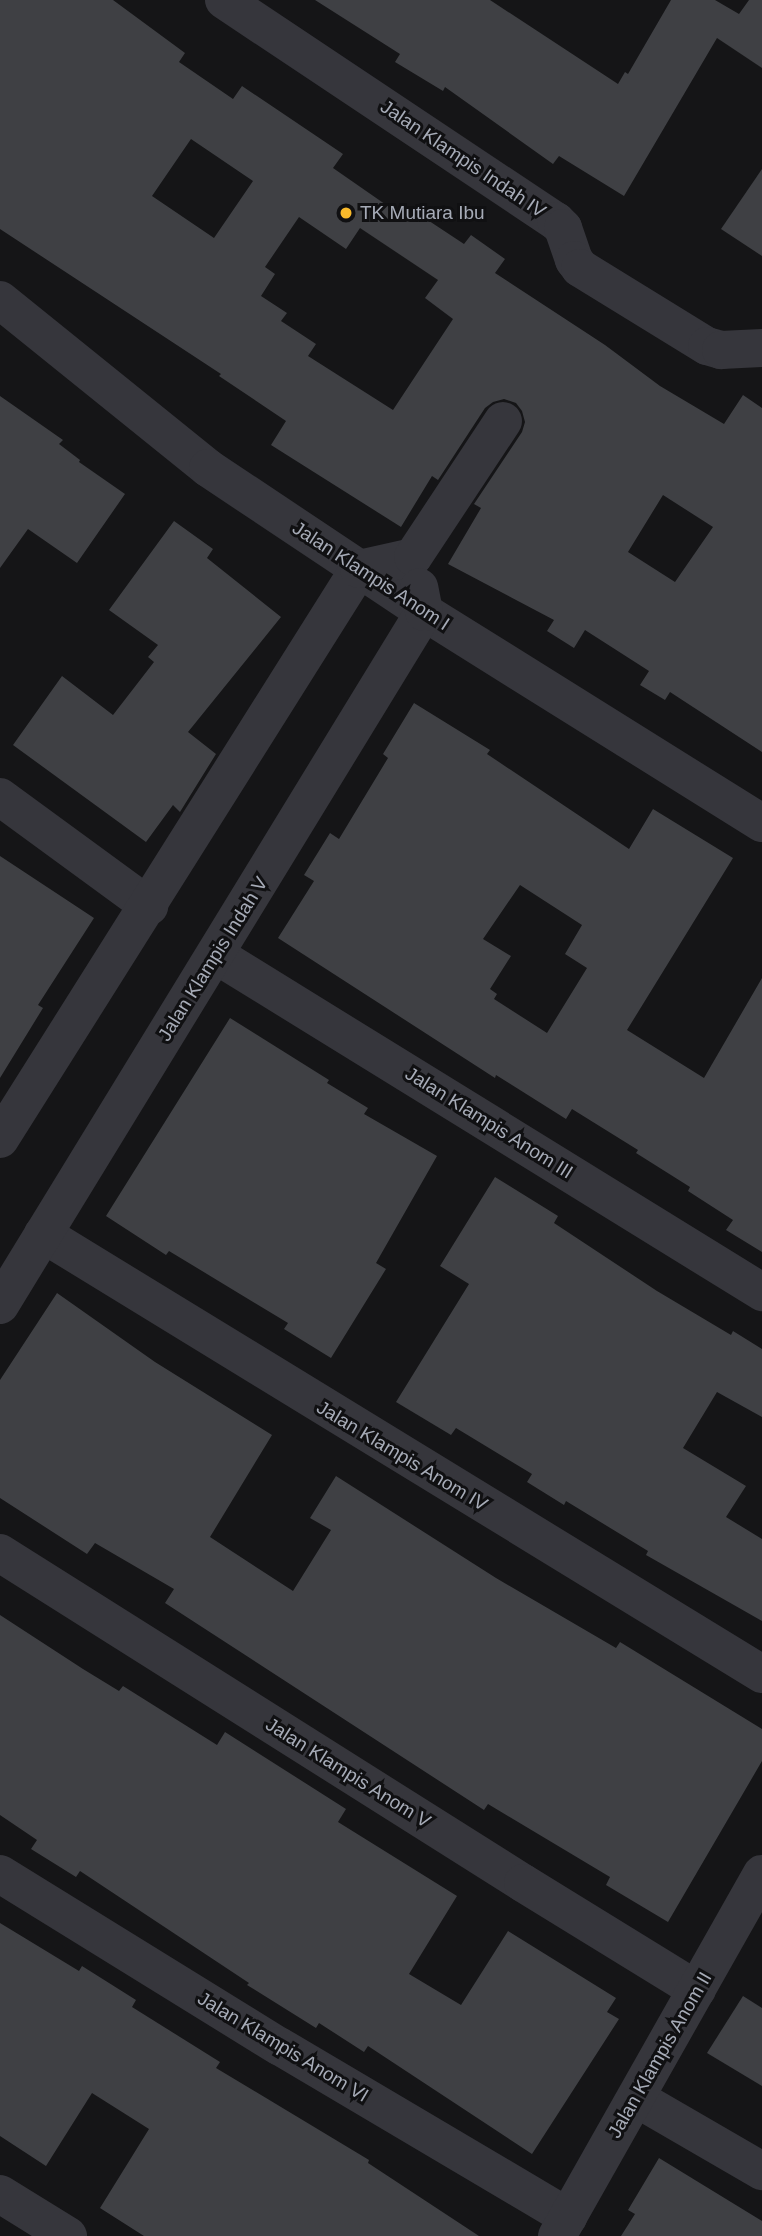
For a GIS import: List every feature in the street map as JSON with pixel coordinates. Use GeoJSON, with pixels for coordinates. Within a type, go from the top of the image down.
{"type":"FeatureCollection","features":[{"type":"Feature","properties":{"kind":"street","name":"Jalan Klampis Indah IV"},"geometry":{"type":"LineString","coordinates":[[224,0],[556,221],[563,228],[574,260],[580,268],[706,346],[721,350],[762,348]]}},
{"type":"Feature","properties":{"kind":"street","name":"Jalan Klampis Anom I"},"geometry":{"type":"LineString","coordinates":[[0,300],[208,468],[424,612],[762,823]]}},
{"type":"Feature","properties":{"kind":"street"},"geometry":{"type":"LineString","coordinates":[[424,612],[413,558],[503,421]]}},
{"type":"Feature","properties":{"kind":"street"},"geometry":{"type":"LineString","coordinates":[[0,1139],[359,569],[413,558]]}},
{"type":"Feature","properties":{"kind":"street","name":"Jalan Klampis Indah V"},"geometry":{"type":"LineString","coordinates":[[0,1305],[424,612]]}},
{"type":"Feature","properties":{"kind":"street"},"geometry":{"type":"LineString","coordinates":[[0,797],[149,906]]}},
{"type":"Feature","properties":{"kind":"street","name":"Jalan Klampis Anom III"},"geometry":{"type":"LineString","coordinates":[[216,955],[762,1292]]}},
{"type":"Feature","properties":{"kind":"street","name":"Jalan Klampis Anom IV"},"geometry":{"type":"LineString","coordinates":[[43,1234],[762,1674]]}},
{"type":"Feature","properties":{"kind":"street","name":"Jalan Klampis Anom V"},"geometry":{"type":"LineString","coordinates":[[0,1553],[523,1884],[697,1990]]}},
{"type":"Feature","properties":{"kind":"street","name":"Jalan Klampis Anom VI"},"geometry":{"type":"LineString","coordinates":[[0,1874],[279,2046],[563,2227]]}},
{"type":"Feature","properties":{"kind":"street","name":"Jalan Klampis Anom II"},"geometry":{"type":"LineString","coordinates":[[563,2227],[762,1874]]}},
{"type":"Feature","properties":{"kind":"street"},"geometry":{"type":"LineString","coordinates":[[636,2098],[762,2171]]}},
{"type":"Feature","properties":{"kind":"street"},"geometry":{"type":"LineString","coordinates":[[0,2194],[68,2236]]}},
{"type":"Feature","properties":{"kind":"building"},"geometry":{"type":"Polygon","coordinates":[[[0,0],[113,0],[185,53],[179,62],[233,99],[242,86],[343,154],[333,168],[405,218],[411,209],[464,244],[471,235],[505,259],[495,273],[605,345],[660,386],[724,424],[743,395],[762,408],[762,752],[670,692],[665,700],[640,685],[649,671],[585,630],[574,648],[547,631],[554,620],[448,564],[481,508],[474,504],[522,432],[525,422],[516,403],[504,399],[485,408],[438,480],[432,476],[401,527],[271,445],[286,421],[219,376],[221,374],[0,229],[0,0]],[[191,139],[152,196],[214,238],[253,181],[191,139]],[[299,217],[265,267],[275,274],[261,296],[287,313],[281,321],[316,344],[308,356],[393,410],[453,319],[425,298],[438,280],[360,228],[346,249],[299,217]],[[663,495],[628,552],[675,582],[713,527],[663,495]]]}},
{"type":"Feature","properties":{"kind":"building"},"geometry":{"type":"Polygon","coordinates":[[[315,0],[490,0],[618,84],[625,72],[628,74],[671,0],[715,0],[739,14],[749,0],[762,0],[762,68],[717,38],[624,196],[559,156],[553,164],[445,87],[443,91],[395,62],[400,54],[315,0]]]}},
{"type":"Feature","properties":{"kind":"building"},"geometry":{"type":"Polygon","coordinates":[[[762,169],[762,256],[721,229],[762,169]]]}},
{"type":"Feature","properties":{"kind":"building"},"geometry":{"type":"Polygon","coordinates":[[[0,396],[63,440],[59,444],[80,460],[79,462],[125,494],[77,563],[28,529],[0,568],[0,396]]]}},
{"type":"Feature","properties":{"kind":"building"},"geometry":{"type":"Polygon","coordinates":[[[174,521],[213,549],[207,558],[281,617],[188,732],[216,754],[180,812],[173,805],[146,842],[13,745],[62,676],[113,715],[154,662],[148,657],[158,645],[109,610],[174,521]]]}},
{"type":"Feature","properties":{"kind":"building"},"geometry":{"type":"Polygon","coordinates":[[[414,703],[490,750],[487,754],[629,849],[653,809],[733,858],[627,1030],[704,1078],[762,978],[762,1252],[726,1230],[733,1220],[688,1191],[690,1187],[636,1153],[638,1150],[572,1109],[566,1119],[496,1075],[495,1078],[278,938],[314,881],[304,875],[330,833],[339,839],[388,758],[383,754],[414,703]],[[520,885],[483,939],[511,956],[490,989],[497,994],[494,999],[547,1033],[587,968],[565,954],[582,925],[520,885]]]}},
{"type":"Feature","properties":{"kind":"building"},"geometry":{"type":"Polygon","coordinates":[[[0,856],[94,918],[38,1005],[43,1008],[0,1078],[0,856]]]}},
{"type":"Feature","properties":{"kind":"building"},"geometry":{"type":"Polygon","coordinates":[[[230,1018],[329,1080],[327,1083],[368,1108],[364,1114],[437,1156],[376,1263],[386,1269],[331,1358],[284,1329],[288,1323],[169,1251],[166,1255],[106,1216],[230,1018]]]}},
{"type":"Feature","properties":{"kind":"building"},"geometry":{"type":"Polygon","coordinates":[[[495,1177],[558,1216],[554,1223],[657,1291],[731,1335],[733,1331],[762,1349],[762,1417],[717,1392],[683,1448],[746,1486],[726,1517],[762,1539],[762,1621],[646,1555],[648,1551],[566,1501],[564,1505],[527,1482],[532,1474],[456,1428],[451,1435],[396,1402],[469,1284],[440,1266],[495,1177]]]}},
{"type":"Feature","properties":{"kind":"building"},"geometry":{"type":"Polygon","coordinates":[[[57,1293],[155,1362],[272,1435],[210,1537],[293,1591],[331,1530],[310,1518],[336,1476],[496,1578],[616,1648],[620,1642],[762,1729],[762,1761],[668,1922],[606,1885],[610,1877],[488,1804],[484,1810],[165,1603],[174,1589],[95,1543],[87,1554],[0,1498],[0,1380],[57,1293]]]}},
{"type":"Feature","properties":{"kind":"building"},"geometry":{"type":"Polygon","coordinates":[[[0,1615],[119,1691],[123,1686],[217,1745],[225,1732],[346,1809],[338,1822],[457,1896],[409,1974],[461,2005],[508,1931],[616,1998],[607,2012],[619,2019],[532,2154],[368,2046],[364,2052],[319,2023],[316,2028],[247,1985],[249,1983],[80,1871],[76,1877],[31,1849],[37,1840],[0,1815],[0,1615]]]}},
{"type":"Feature","properties":{"kind":"building"},"geometry":{"type":"Polygon","coordinates":[[[0,1923],[79,1971],[82,1966],[136,2000],[132,2007],[220,2062],[216,2068],[369,2160],[368,2163],[479,2236],[144,2236],[100,2208],[149,2129],[92,2093],[46,2166],[0,2136],[0,1923]]]}},
{"type":"Feature","properties":{"kind":"building"},"geometry":{"type":"Polygon","coordinates":[[[743,1996],[762,2008],[762,2086],[707,2053],[743,1996]]]}},
{"type":"Feature","properties":{"kind":"building"},"geometry":{"type":"Polygon","coordinates":[[[659,2158],[762,2221],[762,2236],[621,2236],[635,2214],[628,2210],[659,2158]]]}},
{"type":"Feature","properties":{"kind":"place","name":"TK Mutiara Ibu"},"geometry":{"type":"Point","coordinates":[346,213]}}]}
